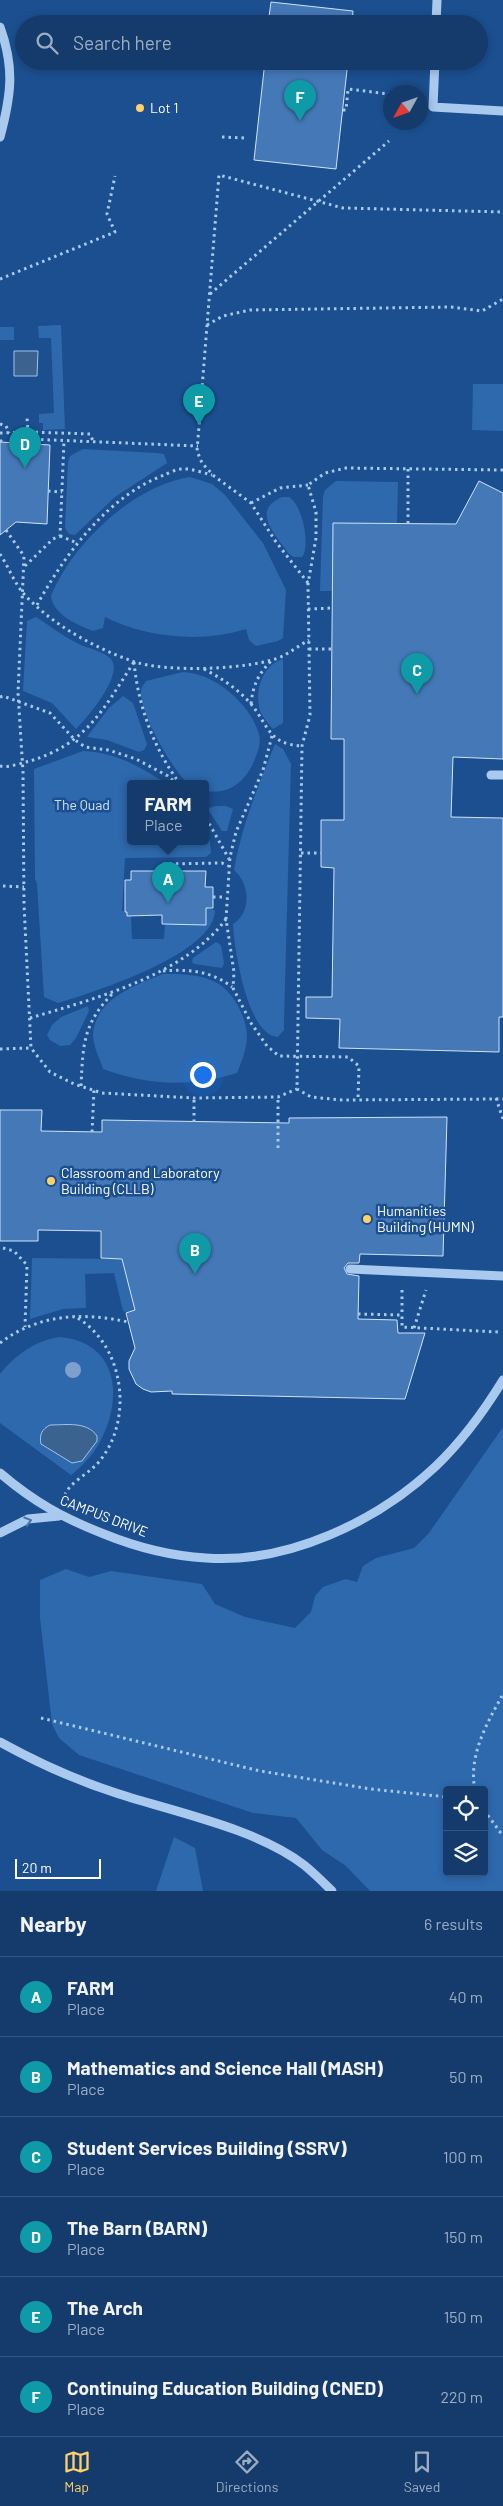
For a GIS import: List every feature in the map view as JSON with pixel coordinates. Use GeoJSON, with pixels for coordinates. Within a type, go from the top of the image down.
{"type":"FeatureCollection","features":[{"type":"Feature","properties":{"kind":"street"},"geometry":{"type":"LineString","coordinates":[[436,15],[437,0]]}},
{"type":"Feature","properties":{"kind":"street"},"geometry":{"type":"LineString","coordinates":[[0,27],[7,46],[11,78],[9,106],[0,137]]}},
{"type":"Feature","properties":{"kind":"street"},"geometry":{"type":"LineString","coordinates":[[435,70],[433,107],[503,111]]}},
{"type":"Feature","properties":{"kind":"street"},"geometry":{"type":"LineString","coordinates":[[491,775],[503,775]]}},
{"type":"Feature","properties":{"kind":"street"},"geometry":{"type":"LineString","coordinates":[[350,1270],[503,1276]]}},
{"type":"Feature","properties":{"kind":"street","name":"CAMPUS DRIVE"},"geometry":{"type":"LineString","coordinates":[[0,1473],[20,1490],[59,1516],[130,1544],[207,1559],[240,1557],[295,1547],[345,1527],[377,1510],[413,1486],[458,1443],[484,1411],[503,1380]]}},
{"type":"Feature","properties":{"kind":"street"},"geometry":{"type":"LineString","coordinates":[[0,1533],[28,1519],[59,1516]]}},
{"type":"Feature","properties":{"kind":"street"},"geometry":{"type":"LineString","coordinates":[[0,1742],[52,1768],[117,1794],[218,1824],[267,1844],[303,1864],[332,1891]]}},
{"type":"Feature","properties":{"kind":"path"},"geometry":{"type":"LineString","coordinates":[[342,110],[346,110],[348,89],[383,93]]}},
{"type":"Feature","properties":{"kind":"path"},"geometry":{"type":"LineString","coordinates":[[222,138],[245,138]]}},
{"type":"Feature","properties":{"kind":"path"},"geometry":{"type":"LineString","coordinates":[[210,294],[389,141]]}},
{"type":"Feature","properties":{"kind":"path"},"geometry":{"type":"LineString","coordinates":[[308,584],[276,542],[251,503],[214,476],[202,463],[197,452],[219,175],[343,208],[503,212]]}},
{"type":"Feature","properties":{"kind":"path"},"geometry":{"type":"LineString","coordinates":[[0,279],[115,232],[106,214],[115,176]]}},
{"type":"Feature","properties":{"kind":"path"},"geometry":{"type":"LineString","coordinates":[[206,325],[223,316],[250,310],[451,307],[482,311],[503,299]]}},
{"type":"Feature","properties":{"kind":"path"},"geometry":{"type":"LineString","coordinates":[[27,418],[28,441],[93,441],[198,446]]}},
{"type":"Feature","properties":{"kind":"path"},"geometry":{"type":"LineString","coordinates":[[0,424],[6,426],[9,433]]}},
{"type":"Feature","properties":{"kind":"path"},"geometry":{"type":"LineString","coordinates":[[0,433],[90,434],[93,441]]}},
{"type":"Feature","properties":{"kind":"path"},"geometry":{"type":"LineString","coordinates":[[60,536],[64,441]]}},
{"type":"Feature","properties":{"kind":"path"},"geometry":{"type":"LineString","coordinates":[[251,503],[280,488],[308,485],[325,473],[346,468],[503,470]]}},
{"type":"Feature","properties":{"kind":"path"},"geometry":{"type":"LineString","coordinates":[[37,605],[77,543],[109,511],[138,489],[158,478],[182,469],[214,476]]}},
{"type":"Feature","properties":{"kind":"path"},"geometry":{"type":"LineString","coordinates":[[408,469],[408,524]]}},
{"type":"Feature","properties":{"kind":"path"},"geometry":{"type":"LineString","coordinates":[[297,1089],[302,746],[310,715],[308,584],[316,538],[316,512],[308,485]]}},
{"type":"Feature","properties":{"kind":"path"},"geometry":{"type":"LineString","coordinates":[[48,491],[62,492]]}},
{"type":"Feature","properties":{"kind":"path"},"geometry":{"type":"LineString","coordinates":[[6,530],[20,547],[24,556],[25,567],[18,702],[22,763],[24,887],[31,1048],[50,1072],[102,1093],[194,1098],[278,1097],[297,1089]]}},
{"type":"Feature","properties":{"kind":"path"},"geometry":{"type":"LineString","coordinates":[[25,567],[53,539],[60,536],[77,543]]}},
{"type":"Feature","properties":{"kind":"path"},"geometry":{"type":"LineString","coordinates":[[0,554],[23,592],[37,605],[70,631],[134,662],[202,668],[228,667],[273,659],[282,656],[309,640]]}},
{"type":"Feature","properties":{"kind":"path"},"geometry":{"type":"LineString","coordinates":[[308,609],[333,608]]}},
{"type":"Feature","properties":{"kind":"path"},"geometry":{"type":"LineString","coordinates":[[309,649],[332,649]]}},
{"type":"Feature","properties":{"kind":"path"},"geometry":{"type":"LineString","coordinates":[[251,704],[252,688],[260,672],[273,659]]}},
{"type":"Feature","properties":{"kind":"path"},"geometry":{"type":"LineString","coordinates":[[0,766],[22,763],[60,750],[75,740],[88,729],[134,662]]}},
{"type":"Feature","properties":{"kind":"path"},"geometry":{"type":"LineString","coordinates":[[134,662],[138,695],[156,744],[176,780]]}},
{"type":"Feature","properties":{"kind":"path"},"geometry":{"type":"LineString","coordinates":[[202,668],[220,678],[251,704],[272,736],[287,745],[302,746]]}},
{"type":"Feature","properties":{"kind":"path"},"geometry":{"type":"LineString","coordinates":[[0,697],[50,713],[75,740],[86,747],[108,750],[136,759],[173,780]]}},
{"type":"Feature","properties":{"kind":"path"},"geometry":{"type":"LineString","coordinates":[[233,988],[234,972],[226,919],[228,866],[236,832],[262,770],[272,736]]}},
{"type":"Feature","properties":{"kind":"path"},"geometry":{"type":"LineString","coordinates":[[209,823],[230,859]]}},
{"type":"Feature","properties":{"kind":"path"},"geometry":{"type":"LineString","coordinates":[[301,853],[321,853]]}},
{"type":"Feature","properties":{"kind":"path"},"geometry":{"type":"LineString","coordinates":[[161,871],[164,864],[222,862],[228,866]]}},
{"type":"Feature","properties":{"kind":"path"},"geometry":{"type":"LineString","coordinates":[[3,886],[24,887]]}},
{"type":"Feature","properties":{"kind":"path"},"geometry":{"type":"LineString","coordinates":[[213,897],[226,897]]}},
{"type":"Feature","properties":{"kind":"path"},"geometry":{"type":"LineString","coordinates":[[30,1018],[114,992],[160,971],[216,933],[226,919]]}},
{"type":"Feature","properties":{"kind":"path"},"geometry":{"type":"LineString","coordinates":[[160,971],[185,969],[222,979],[233,988],[251,1023],[268,1046],[279,1056],[348,1057],[358,1066],[358,1100]]}},
{"type":"Feature","properties":{"kind":"path"},"geometry":{"type":"LineString","coordinates":[[81,1086],[82,1050],[87,1031],[97,1010],[114,992]]}},
{"type":"Feature","properties":{"kind":"path"},"geometry":{"type":"LineString","coordinates":[[0,1049],[31,1048]]}},
{"type":"Feature","properties":{"kind":"path"},"geometry":{"type":"LineString","coordinates":[[297,1089],[311,1097],[358,1100],[503,1099]]}},
{"type":"Feature","properties":{"kind":"path"},"geometry":{"type":"LineString","coordinates":[[92,1132],[94,1090]]}},
{"type":"Feature","properties":{"kind":"path"},"geometry":{"type":"LineString","coordinates":[[278,1097],[278,1148]]}},
{"type":"Feature","properties":{"kind":"path"},"geometry":{"type":"LineString","coordinates":[[194,1098],[194,1122]]}},
{"type":"Feature","properties":{"kind":"path"},"geometry":{"type":"LineString","coordinates":[[496,1098],[503,1119]]}},
{"type":"Feature","properties":{"kind":"path"},"geometry":{"type":"LineString","coordinates":[[3,1248],[14,1251],[27,1265],[25,1327]]}},
{"type":"Feature","properties":{"kind":"path"},"geometry":{"type":"LineString","coordinates":[[402,1286],[400,1327],[498,1332]]}},
{"type":"Feature","properties":{"kind":"path"},"geometry":{"type":"LineString","coordinates":[[414,1328],[426,1287]]}},
{"type":"Feature","properties":{"kind":"path"},"geometry":{"type":"LineString","coordinates":[[358,1314],[402,1315]]}},
{"type":"Feature","properties":{"kind":"path"},"geometry":{"type":"LineString","coordinates":[[64,1498],[66,1489],[98,1464],[108,1448],[115,1435],[121,1397],[112,1356],[101,1339],[83,1321],[74,1316]]}},
{"type":"Feature","properties":{"kind":"path"},"geometry":{"type":"LineString","coordinates":[[0,1343],[25,1327],[44,1321],[74,1316],[102,1316],[128,1322]]}},
{"type":"Feature","properties":{"kind":"path"},"geometry":{"type":"LineString","coordinates":[[474,1786],[472,1774],[484,1729],[503,1694]]}},
{"type":"Feature","properties":{"kind":"path"},"geometry":{"type":"LineString","coordinates":[[41,1718],[260,1771],[371,1789],[443,1797]]}},
{"type":"Feature","properties":{"kind":"path"},"geometry":{"type":"LineString","coordinates":[[488,1815],[503,1836]]}},
{"type":"Feature","properties":{"kind":"green space"},"geometry":{"type":"Polygon","coordinates":[[[61,325],[65,429],[43,430],[43,423],[39,423],[39,414],[54,413],[51,338],[39,338],[38,326],[61,325]]]}},
{"type":"Feature","properties":{"kind":"green space"},"geometry":{"type":"Polygon","coordinates":[[[0,327],[14,327],[14,340],[0,340],[0,327]]]}},
{"type":"Feature","properties":{"kind":"green space"},"geometry":{"type":"Polygon","coordinates":[[[473,384],[503,384],[503,431],[472,430],[473,384]]]}},
{"type":"Feature","properties":{"kind":"green space"},"geometry":{"type":"Polygon","coordinates":[[[83,449],[164,454],[167,463],[115,497],[75,535],[69,534],[65,528],[68,462],[70,456],[83,449]]]}},
{"type":"Feature","properties":{"kind":"green space"},"geometry":{"type":"Polygon","coordinates":[[[190,477],[212,484],[225,495],[263,543],[286,590],[283,638],[256,646],[249,640],[246,629],[211,636],[174,636],[138,630],[105,617],[103,628],[93,631],[61,614],[56,609],[51,596],[61,576],[89,538],[127,504],[169,482],[190,477]]]}},
{"type":"Feature","properties":{"kind":"green space"},"geometry":{"type":"Polygon","coordinates":[[[336,481],[398,482],[397,524],[333,523],[333,591],[320,591],[323,497],[325,490],[336,481]]]}},
{"type":"Feature","properties":{"kind":"green space"},"geometry":{"type":"Polygon","coordinates":[[[282,497],[289,497],[294,501],[304,525],[306,544],[302,557],[294,557],[289,554],[269,524],[268,509],[282,497]]]}},
{"type":"Feature","properties":{"kind":"green space"},"geometry":{"type":"Polygon","coordinates":[[[36,617],[79,644],[106,655],[114,665],[113,674],[103,695],[76,729],[52,703],[23,691],[27,621],[36,617]]]}},
{"type":"Feature","properties":{"kind":"green space"},"geometry":{"type":"Polygon","coordinates":[[[283,659],[283,723],[273,729],[261,713],[258,697],[259,689],[265,673],[276,662],[283,659]]]}},
{"type":"Feature","properties":{"kind":"green space"},"geometry":{"type":"Polygon","coordinates":[[[183,672],[195,674],[218,684],[248,711],[260,737],[259,745],[253,764],[238,784],[224,790],[209,791],[209,780],[184,780],[181,777],[158,740],[146,713],[141,692],[146,681],[183,672]]]}},
{"type":"Feature","properties":{"kind":"green space"},"geometry":{"type":"Polygon","coordinates":[[[123,696],[133,703],[147,744],[144,750],[139,752],[107,740],[87,737],[109,708],[123,696]]]}},
{"type":"Feature","properties":{"kind":"green space"},"geometry":{"type":"Polygon","coordinates":[[[275,744],[283,749],[291,764],[284,1030],[278,1037],[267,1033],[258,1022],[250,1007],[236,951],[233,924],[243,912],[247,898],[243,883],[234,870],[237,853],[251,806],[275,744]]]}},
{"type":"Feature","properties":{"kind":"green space","name":"The Quad"},"geometry":{"type":"Polygon","coordinates":[[[83,751],[95,752],[117,757],[160,780],[127,780],[127,845],[209,845],[209,839],[211,853],[206,857],[125,858],[122,911],[127,912],[131,916],[132,939],[164,939],[165,925],[206,925],[206,908],[215,910],[210,926],[196,942],[150,969],[98,990],[58,1003],[44,997],[37,884],[35,879],[34,769],[83,751]]]}},
{"type":"Feature","properties":{"kind":"green space"},"geometry":{"type":"Polygon","coordinates":[[[226,806],[233,809],[227,831],[222,831],[209,811],[209,808],[226,806]]]}},
{"type":"Feature","properties":{"kind":"green space"},"geometry":{"type":"Polygon","coordinates":[[[216,942],[221,945],[224,963],[222,968],[194,964],[192,962],[193,958],[216,942]]]}},
{"type":"Feature","properties":{"kind":"green space"},"geometry":{"type":"Polygon","coordinates":[[[163,974],[202,977],[220,985],[232,996],[241,1011],[247,1035],[245,1050],[237,1073],[203,1081],[170,1083],[137,1079],[103,1069],[93,1039],[95,1022],[101,1012],[118,995],[163,974]]]}},
{"type":"Feature","properties":{"kind":"green space"},"geometry":{"type":"Polygon","coordinates":[[[88,1006],[89,1011],[76,1038],[70,1045],[60,1046],[50,1040],[47,1035],[52,1025],[61,1017],[88,1006]]]}},
{"type":"Feature","properties":{"kind":"green space"},"geometry":{"type":"Polygon","coordinates":[[[32,1258],[122,1259],[135,1310],[123,1311],[114,1273],[85,1274],[86,1308],[63,1309],[30,1319],[32,1258]]]}},
{"type":"Feature","properties":{"kind":"green space"},"geometry":{"type":"Polygon","coordinates":[[[60,1337],[80,1342],[96,1351],[106,1363],[112,1378],[111,1413],[105,1430],[91,1455],[71,1475],[0,1423],[0,1374],[19,1355],[34,1345],[60,1337]]]}},
{"type":"Feature","properties":{"kind":"green space"},"geometry":{"type":"Polygon","coordinates":[[[503,1427],[503,1891],[370,1891],[346,1866],[322,1850],[296,1818],[253,1813],[79,1755],[59,1738],[52,1724],[40,1618],[40,1580],[66,1569],[89,1577],[111,1571],[202,1584],[215,1604],[245,1617],[295,1628],[311,1612],[315,1596],[323,1587],[346,1579],[357,1582],[363,1566],[376,1558],[414,1548],[429,1533],[503,1427]]]}},
{"type":"Feature","properties":{"kind":"green space"},"geometry":{"type":"Polygon","coordinates":[[[174,1837],[195,1848],[203,1891],[156,1891],[174,1837]]]}},
{"type":"Feature","properties":{"kind":"shaded area"},"geometry":{"type":"Polygon","coordinates":[[[14,351],[38,351],[37,376],[14,376],[14,351]]]}},
{"type":"Feature","properties":{"kind":"shaded area"},"geometry":{"type":"Polygon","coordinates":[[[50,1425],[82,1426],[88,1428],[97,1436],[97,1441],[82,1461],[72,1463],[41,1444],[40,1438],[42,1433],[50,1425]]]}},
{"type":"Feature","properties":{"kind":"building"},"geometry":{"type":"Polygon","coordinates":[[[271,2],[353,11],[353,15],[269,15],[271,2]]]}},
{"type":"Feature","properties":{"kind":"building"},"geometry":{"type":"Polygon","coordinates":[[[264,70],[347,70],[336,169],[254,160],[264,70]]]}},
{"type":"Feature","properties":{"kind":"building"},"geometry":{"type":"Polygon","coordinates":[[[0,442],[50,445],[47,524],[16,522],[0,535],[0,442]]]}},
{"type":"Feature","properties":{"kind":"building"},"geometry":{"type":"Polygon","coordinates":[[[479,481],[503,493],[503,759],[453,757],[451,817],[503,818],[503,1017],[499,1017],[499,1052],[339,1048],[340,1019],[306,1018],[306,997],[332,997],[334,868],[321,867],[321,820],[344,820],[344,739],[331,739],[333,523],[456,524],[479,481]]]}},
{"type":"Feature","properties":{"kind":"building"},"geometry":{"type":"Polygon","coordinates":[[[131,871],[206,871],[205,887],[213,887],[213,908],[206,908],[206,925],[162,924],[162,915],[127,916],[127,912],[125,912],[125,880],[131,880],[131,871]]]}},
{"type":"Feature","properties":{"kind":"building"},"geometry":{"type":"Polygon","coordinates":[[[0,1110],[42,1110],[41,1131],[102,1132],[102,1120],[289,1123],[289,1118],[447,1117],[443,1256],[360,1254],[359,1263],[348,1263],[344,1268],[347,1274],[359,1276],[358,1319],[397,1320],[398,1333],[425,1333],[405,1399],[172,1394],[172,1391],[151,1392],[143,1389],[136,1384],[129,1369],[129,1361],[135,1348],[126,1313],[135,1310],[122,1259],[101,1258],[101,1231],[38,1230],[38,1241],[0,1241],[0,1110]]]}},
{"type":"Feature","properties":{"kind":"place","name":"Lot 1"},"geometry":{"type":"Point","coordinates":[140,108]}},
{"type":"Feature","properties":{"kind":"place","name":"Continuing Education Building (CNED)"},"geometry":{"type":"Point","coordinates":[300,121]}},
{"type":"Feature","properties":{"kind":"place","name":"The Arch"},"geometry":{"type":"Point","coordinates":[199,425]}},
{"type":"Feature","properties":{"kind":"place","name":"The Barn (BARN)"},"geometry":{"type":"Point","coordinates":[25,468]}},
{"type":"Feature","properties":{"kind":"place","name":"Student Services Building (SSRV)"},"geometry":{"type":"Point","coordinates":[417,694]}},
{"type":"Feature","properties":{"kind":"place","name":"FARM"},"geometry":{"type":"Point","coordinates":[168,903]}},
{"type":"Feature","properties":{"kind":"place","name":"Classroom and Laboratory Building (CLLB)"},"geometry":{"type":"Point","coordinates":[51,1181]}},
{"type":"Feature","properties":{"kind":"place","name":"Humanities Building (HUMN)"},"geometry":{"type":"Point","coordinates":[367,1219]}},
{"type":"Feature","properties":{"kind":"place","name":"Mathematics and Science Hall (MASH)"},"geometry":{"type":"Point","coordinates":[195,1274]}}]}
